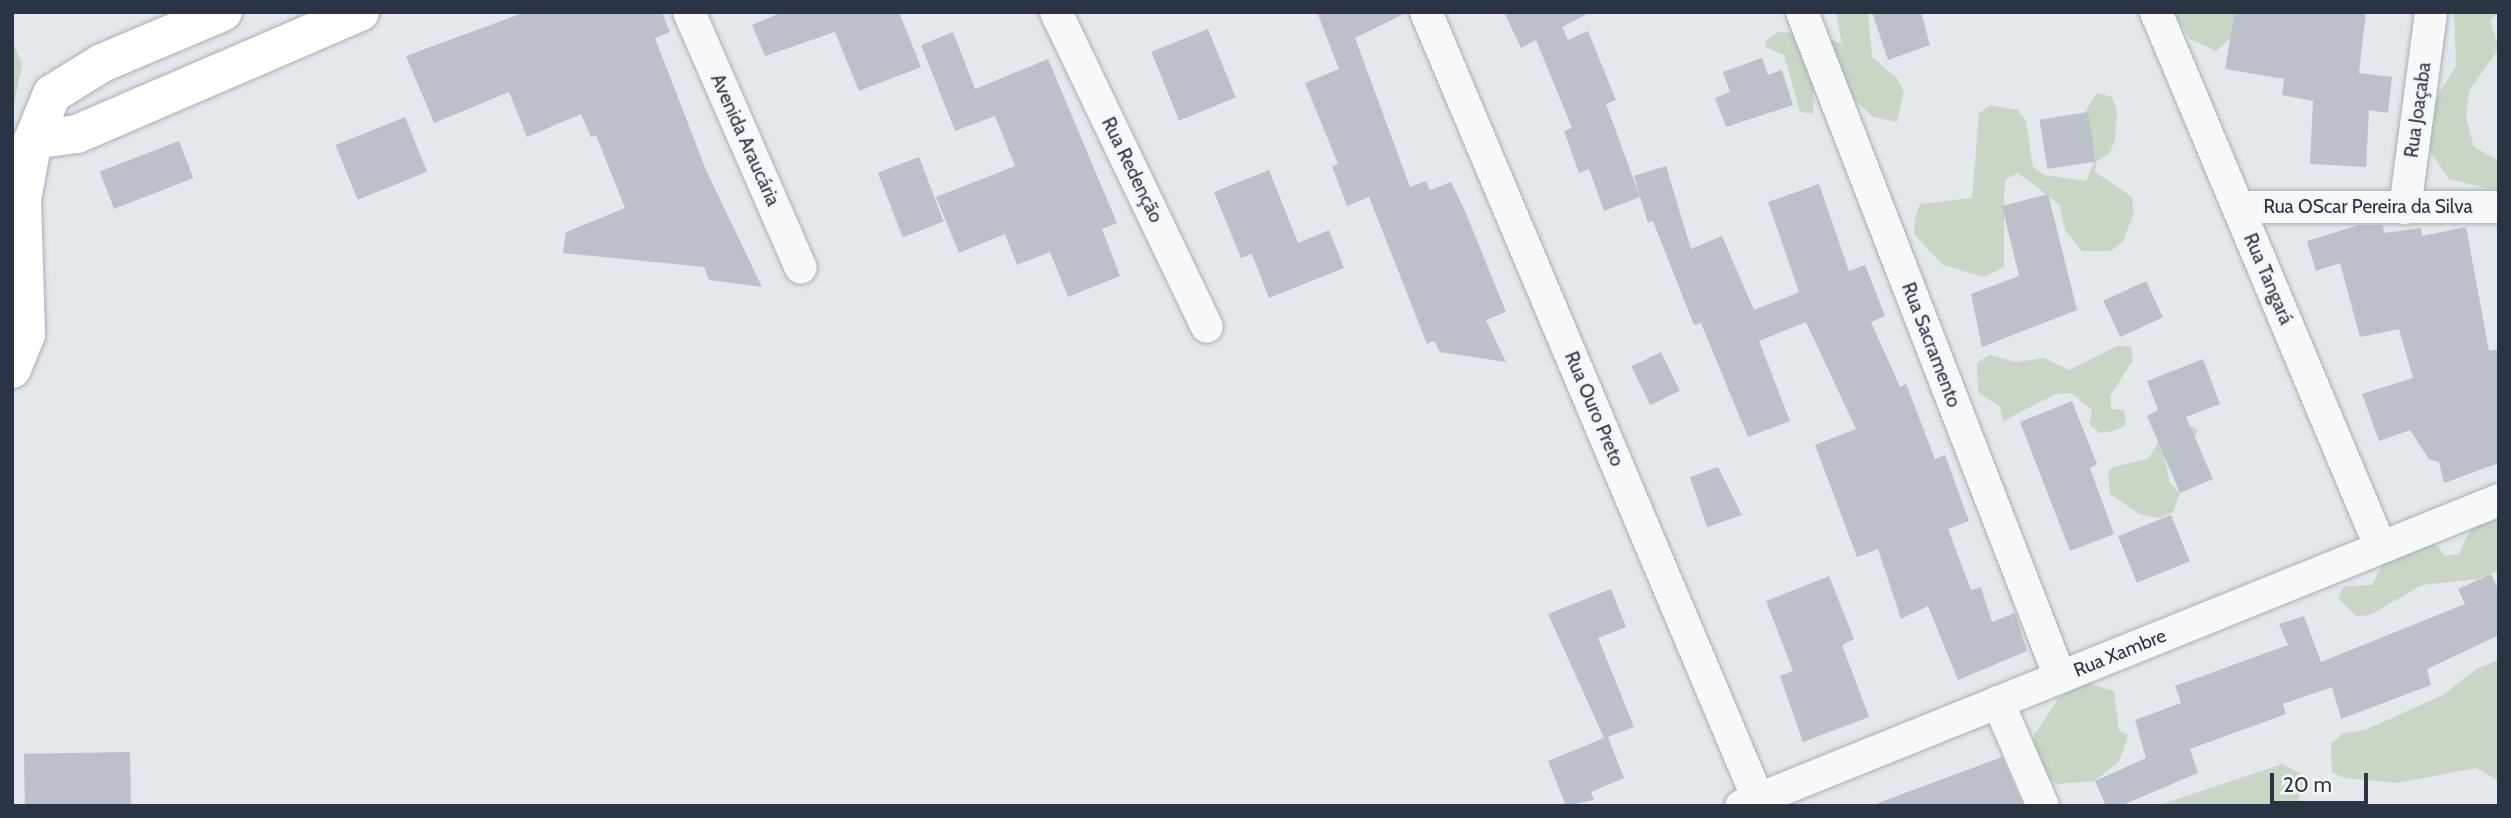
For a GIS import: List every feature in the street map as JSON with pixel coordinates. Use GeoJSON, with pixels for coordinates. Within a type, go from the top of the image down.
{"type":"FeatureCollection","features":[{"type":"Feature","properties":{"kind":"main road"},"geometry":{"type":"LineString","coordinates":[[12,369],[26,335],[22,198],[33,140],[52,94],[102,62],[223,12]]}},
{"type":"Feature","properties":{"kind":"main road"},"geometry":{"type":"LineString","coordinates":[[33,140],[77,134],[360,12]]}},
{"type":"Feature","properties":{"kind":"street","name":"Avenida Araucária"},"geometry":{"type":"LineString","coordinates":[[689,12],[801,268]]}},
{"type":"Feature","properties":{"kind":"street","name":"Rua Redenção"},"geometry":{"type":"LineString","coordinates":[[1056,12],[1207,327]]}},
{"type":"Feature","properties":{"kind":"street","name":"Rua Ouro Preto"},"geometry":{"type":"LineString","coordinates":[[1426,12],[1753,803]]}},
{"type":"Feature","properties":{"kind":"street","name":"Rua Sacramento"},"geometry":{"type":"LineString","coordinates":[[1802,12],[2060,677]]}},
{"type":"Feature","properties":{"kind":"street","name":"Rua Tangará"},"geometry":{"type":"LineString","coordinates":[[2156,12],[2380,546]]}},
{"type":"Feature","properties":{"kind":"street","name":"Rua Joaçaba"},"geometry":{"type":"LineString","coordinates":[[2404,208],[2431,12]]}},
{"type":"Feature","properties":{"kind":"street","name":"Rua OScar Pereira da Silva"},"geometry":{"type":"LineString","coordinates":[[2238,207],[2499,207]]}},
{"type":"Feature","properties":{"kind":"street","name":"Rua Xambre"},"geometry":{"type":"LineString","coordinates":[[1753,803],[2380,546],[2499,500]]}},
{"type":"Feature","properties":{"kind":"street"},"geometry":{"type":"LineString","coordinates":[[1998,702],[2043,806]]}},
{"type":"Feature","properties":{"kind":"green space"},"geometry":{"type":"Polygon","coordinates":[[[1836,12],[1868,12],[1872,57],[1898,79],[1904,92],[1897,122],[1873,117],[1838,85],[1814,85],[1813,114],[1800,112],[1784,55],[1765,47],[1766,41],[1778,32],[1820,35],[1842,44],[1836,12]]]}},
{"type":"Feature","properties":{"kind":"green space"},"geometry":{"type":"Polygon","coordinates":[[[2173,12],[2241,12],[2238,31],[2216,51],[2190,39],[2173,12]]]}},
{"type":"Feature","properties":{"kind":"green space"},"geometry":{"type":"Polygon","coordinates":[[[2454,12],[2499,12],[2490,20],[2499,48],[2469,91],[2466,118],[2474,147],[2499,161],[2499,191],[2449,179],[2425,144],[2434,102],[2456,66],[2454,12]]]}},
{"type":"Feature","properties":{"kind":"green space"},"geometry":{"type":"Polygon","coordinates":[[[12,45],[22,63],[12,116],[12,45]]]}},
{"type":"Feature","properties":{"kind":"green space"},"geometry":{"type":"Polygon","coordinates":[[[2097,93],[2112,97],[2117,110],[2115,140],[2109,154],[2097,161],[2095,172],[2132,197],[2134,213],[2123,241],[2111,251],[2082,251],[2065,230],[2059,204],[2018,173],[2006,179],[2004,192],[2004,267],[1984,277],[1943,265],[1914,234],[1920,204],[1972,198],[1979,113],[1990,105],[2018,110],[2026,121],[2033,167],[2044,175],[2086,181],[2096,157],[2082,117],[2097,93]]]}},
{"type":"Feature","properties":{"kind":"green space"},"geometry":{"type":"Polygon","coordinates":[[[2117,346],[2131,346],[2133,360],[2110,396],[2111,409],[2124,410],[2126,425],[2113,431],[2100,433],[2089,424],[2092,410],[2071,393],[2056,394],[2003,421],[2000,407],[1978,392],[1977,363],[1989,355],[2016,362],[2044,358],[2069,370],[2117,346]]]}},
{"type":"Feature","properties":{"kind":"green space"},"geometry":{"type":"Polygon","coordinates":[[[2192,426],[2198,430],[2195,437],[2162,447],[2170,483],[2180,493],[2173,512],[2160,518],[2139,514],[2110,494],[2108,472],[2114,467],[2148,459],[2163,434],[2192,426]]]}},
{"type":"Feature","properties":{"kind":"green space"},"geometry":{"type":"Polygon","coordinates":[[[2499,504],[2499,570],[2478,579],[2422,585],[2370,615],[2356,616],[2338,598],[2344,586],[2372,585],[2386,559],[2422,541],[2435,543],[2445,556],[2459,554],[2475,519],[2499,504]]]}},
{"type":"Feature","properties":{"kind":"green space"},"geometry":{"type":"Polygon","coordinates":[[[2499,660],[2499,781],[2476,768],[2397,783],[2344,778],[2332,772],[2331,744],[2342,734],[2367,729],[2443,695],[2476,669],[2499,660]]]}},
{"type":"Feature","properties":{"kind":"green space"},"geometry":{"type":"Polygon","coordinates":[[[2084,682],[2114,691],[2119,731],[2128,735],[2118,762],[2095,781],[2057,784],[2045,776],[2033,750],[2034,735],[2059,698],[2084,682]]]}},
{"type":"Feature","properties":{"kind":"green space"},"geometry":{"type":"Polygon","coordinates":[[[2282,764],[2307,777],[2296,806],[2156,806],[2282,764]]]}},
{"type":"Feature","properties":{"kind":"building"},"geometry":{"type":"Polygon","coordinates":[[[526,12],[662,12],[670,32],[655,38],[706,170],[762,287],[709,280],[704,267],[563,253],[566,232],[625,208],[596,135],[591,137],[581,114],[527,137],[509,92],[434,123],[406,56],[526,12]]]}},
{"type":"Feature","properties":{"kind":"building"},"geometry":{"type":"Polygon","coordinates":[[[782,12],[899,12],[921,67],[859,91],[835,32],[765,56],[752,25],[782,12]]]}},
{"type":"Feature","properties":{"kind":"building"},"geometry":{"type":"Polygon","coordinates":[[[1317,12],[1408,12],[1355,38],[1410,187],[1426,181],[1430,190],[1451,182],[1465,211],[1506,312],[1486,320],[1506,362],[1440,352],[1434,341],[1427,344],[1369,197],[1347,206],[1332,166],[1338,164],[1305,83],[1339,69],[1317,12]]]}},
{"type":"Feature","properties":{"kind":"building"},"geometry":{"type":"Polygon","coordinates":[[[1504,12],[1591,12],[1562,27],[1568,40],[1588,31],[1616,100],[1606,104],[1640,197],[1604,211],[1589,169],[1579,173],[1564,131],[1572,128],[1536,40],[1521,48],[1504,12]]]}},
{"type":"Feature","properties":{"kind":"building"},"geometry":{"type":"Polygon","coordinates":[[[1872,12],[1921,12],[1930,45],[1888,60],[1872,12]]]}},
{"type":"Feature","properties":{"kind":"building"},"geometry":{"type":"Polygon","coordinates":[[[2235,12],[2366,12],[2359,73],[2392,77],[2388,113],[2369,110],[2366,167],[2310,164],[2313,101],[2282,95],[2284,79],[2225,69],[2235,12]]]}},
{"type":"Feature","properties":{"kind":"building"},"geometry":{"type":"Polygon","coordinates":[[[1208,29],[1236,98],[1179,120],[1151,52],[1208,29]]]}},
{"type":"Feature","properties":{"kind":"building"},"geometry":{"type":"Polygon","coordinates":[[[953,32],[975,89],[1048,59],[1117,223],[1102,229],[1120,276],[1068,297],[1050,252],[1017,265],[1005,234],[959,253],[936,197],[1015,166],[995,116],[955,131],[921,45],[953,32]]]}},
{"type":"Feature","properties":{"kind":"building"},"geometry":{"type":"Polygon","coordinates":[[[1762,58],[1768,75],[1782,70],[1793,105],[1726,127],[1715,98],[1730,92],[1723,72],[1762,58]]]}},
{"type":"Feature","properties":{"kind":"building"},"geometry":{"type":"Polygon","coordinates":[[[2088,112],[2096,161],[2047,169],[2040,120],[2088,112]]]}},
{"type":"Feature","properties":{"kind":"building"},"geometry":{"type":"Polygon","coordinates":[[[405,117],[427,172],[358,200],[335,145],[405,117]]]}},
{"type":"Feature","properties":{"kind":"building"},"geometry":{"type":"Polygon","coordinates":[[[179,141],[193,178],[114,209],[100,171],[179,141]]]}},
{"type":"Feature","properties":{"kind":"building"},"geometry":{"type":"Polygon","coordinates":[[[919,157],[944,221],[903,237],[878,173],[919,157]]]}},
{"type":"Feature","properties":{"kind":"building"},"geometry":{"type":"Polygon","coordinates":[[[1666,166],[1691,249],[1722,236],[1754,310],[1799,292],[1768,202],[1819,184],[1849,271],[1865,265],[1885,316],[1871,322],[1900,387],[1906,384],[1935,459],[1945,455],[1969,521],[1948,529],[1971,590],[1981,587],[1992,622],[2015,613],[2027,651],[1958,680],[1928,606],[1901,619],[1878,549],[1857,557],[1815,445],[1856,429],[1806,322],[1759,341],[1790,421],[1748,437],[1701,323],[1694,325],[1653,221],[1648,223],[1634,176],[1666,166]]]}},
{"type":"Feature","properties":{"kind":"building"},"geometry":{"type":"Polygon","coordinates":[[[1269,170],[1298,243],[1329,230],[1344,268],[1269,298],[1252,254],[1241,258],[1214,192],[1269,170]]]}},
{"type":"Feature","properties":{"kind":"building"},"geometry":{"type":"Polygon","coordinates":[[[2048,194],[2077,310],[1982,347],[1971,294],[2019,276],[2002,206],[2048,194]]]}},
{"type":"Feature","properties":{"kind":"building"},"geometry":{"type":"Polygon","coordinates":[[[2359,225],[2383,225],[2384,233],[2421,228],[2422,236],[2466,227],[2489,351],[2499,349],[2499,463],[2444,483],[2439,462],[2429,459],[2410,430],[2379,441],[2362,394],[2413,378],[2399,329],[2360,337],[2340,263],[2316,271],[2307,241],[2359,225]]]}},
{"type":"Feature","properties":{"kind":"building"},"geometry":{"type":"Polygon","coordinates":[[[2146,281],[2163,317],[2120,337],[2103,301],[2146,281]]]}},
{"type":"Feature","properties":{"kind":"building"},"geometry":{"type":"Polygon","coordinates":[[[1661,352],[1680,391],[1650,405],[1631,366],[1661,352]]]}},
{"type":"Feature","properties":{"kind":"building"},"geometry":{"type":"Polygon","coordinates":[[[2203,359],[2220,404],[2186,417],[2213,479],[2180,493],[2147,416],[2158,410],[2147,381],[2203,359]]]}},
{"type":"Feature","properties":{"kind":"building"},"geometry":{"type":"Polygon","coordinates":[[[2072,401],[2097,464],[2090,468],[2114,534],[2070,551],[2020,422],[2072,401]]]}},
{"type":"Feature","properties":{"kind":"building"},"geometry":{"type":"Polygon","coordinates":[[[1718,467],[1742,515],[1707,527],[1690,477],[1718,467]]]}},
{"type":"Feature","properties":{"kind":"building"},"geometry":{"type":"Polygon","coordinates":[[[2171,515],[2190,561],[2137,583],[2118,536],[2171,515]]]}},
{"type":"Feature","properties":{"kind":"building"},"geometry":{"type":"Polygon","coordinates":[[[2491,574],[2499,591],[2499,635],[2427,669],[2431,685],[2341,719],[2332,687],[2283,704],[2286,714],[2190,749],[2198,773],[2120,806],[2106,806],[2095,781],[2146,758],[2135,720],[2181,703],[2175,686],[2288,645],[2279,624],[2304,616],[2321,662],[2465,604],[2458,589],[2491,574]]]}},
{"type":"Feature","properties":{"kind":"building"},"geometry":{"type":"Polygon","coordinates":[[[1829,576],[1854,639],[1842,645],[1869,717],[1803,742],[1780,676],[1793,671],[1766,601],[1829,576]]]}},
{"type":"Feature","properties":{"kind":"building"},"geometry":{"type":"Polygon","coordinates":[[[1611,589],[1626,627],[1598,638],[1634,727],[1608,737],[1624,778],[1591,792],[1594,800],[1566,806],[1548,761],[1604,738],[1548,614],[1611,589]]]}},
{"type":"Feature","properties":{"kind":"building"},"geometry":{"type":"Polygon","coordinates":[[[130,752],[131,806],[25,806],[24,754],[130,752]]]}},
{"type":"Feature","properties":{"kind":"building"},"geometry":{"type":"Polygon","coordinates":[[[2002,757],[2023,806],[1878,806],[1878,803],[2002,757]]]}}]}
